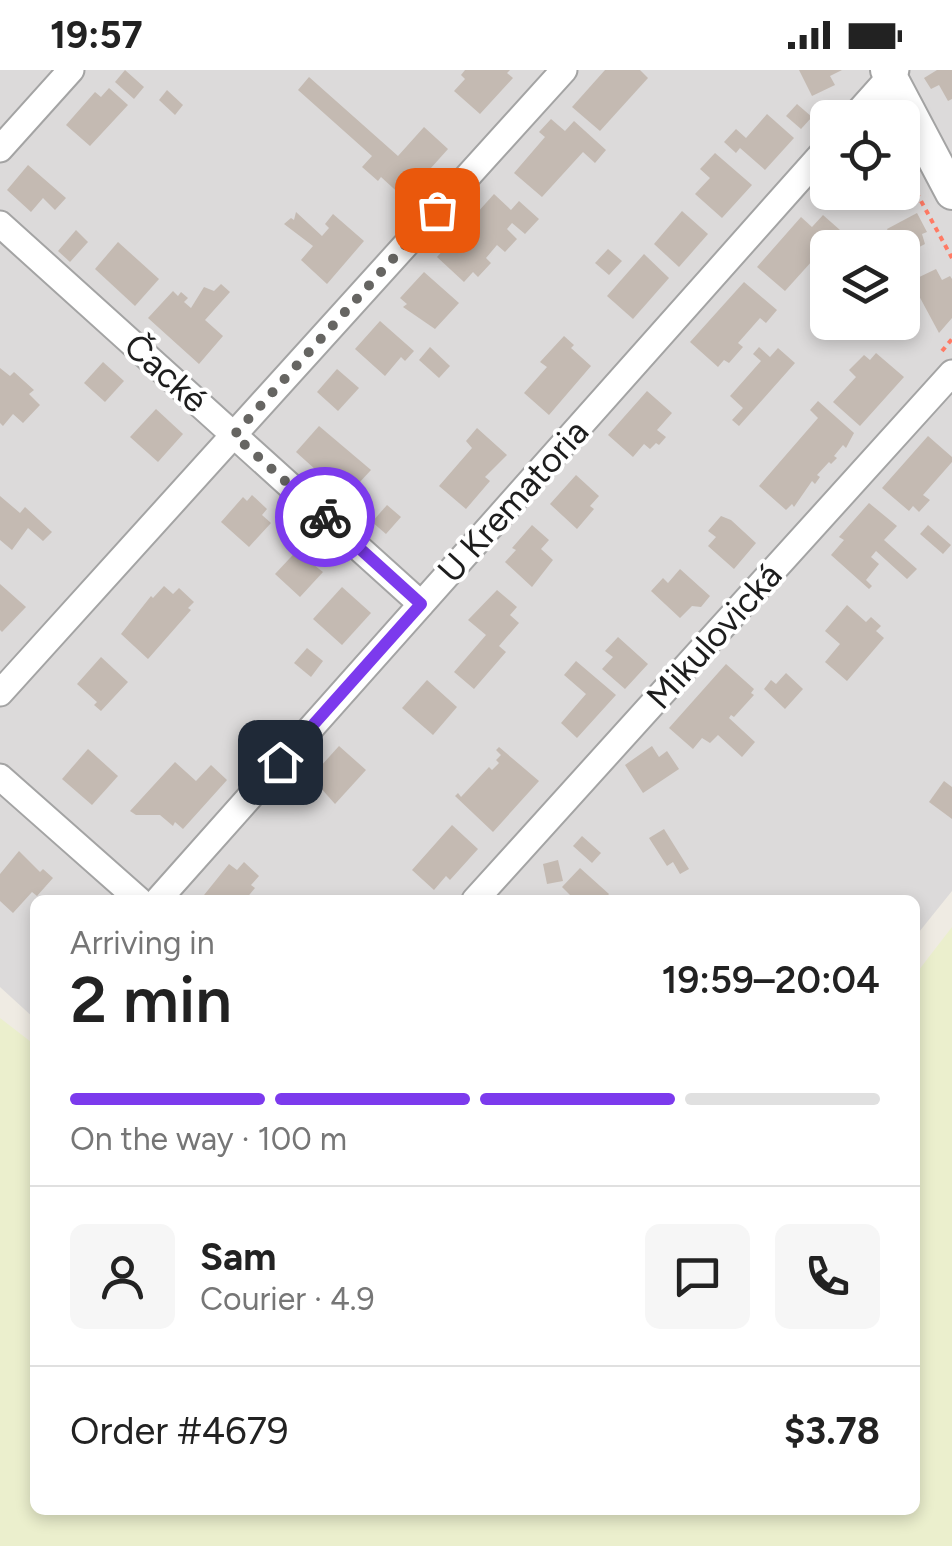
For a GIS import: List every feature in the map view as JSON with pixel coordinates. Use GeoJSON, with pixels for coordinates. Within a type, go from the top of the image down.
{"type":"FeatureCollection","features":[{"type":"Feature","properties":{"kind":"street"},"geometry":{"type":"LineString","coordinates":[[0,148],[71,70]]}},
{"type":"Feature","properties":{"kind":"street"},"geometry":{"type":"LineString","coordinates":[[0,693],[564,70]]}},
{"type":"Feature","properties":{"kind":"street"},"geometry":{"type":"LineString","coordinates":[[868,100],[891,72],[952,193]]}},
{"type":"Feature","properties":{"kind":"street","name":"U Krematoria"},"geometry":{"type":"LineString","coordinates":[[162,895],[810,167]]}},
{"type":"Feature","properties":{"kind":"street","name":"Čacké"},"geometry":{"type":"LineString","coordinates":[[0,224],[421,604]]}},
{"type":"Feature","properties":{"kind":"street","name":"Mikulovická"},"geometry":{"type":"LineString","coordinates":[[481,895],[952,373]]}},
{"type":"Feature","properties":{"kind":"street"},"geometry":{"type":"LineString","coordinates":[[0,777],[133,895]]}},
{"type":"Feature","properties":{"kind":"path"},"geometry":{"type":"LineString","coordinates":[[920,199],[952,258]]}},
{"type":"Feature","properties":{"kind":"shaded area"},"geometry":{"type":"Polygon","coordinates":[[[0,70],[952,70],[952,891],[920,931],[920,895],[30,895],[30,1014],[0,987],[0,70]]]}},
{"type":"Feature","properties":{"kind":"green space"},"geometry":{"type":"Polygon","coordinates":[[[952,927],[952,1546],[0,1546],[0,1018],[30,1041],[30,1515],[920,1515],[920,969],[952,927]]]}},
{"type":"Feature","properties":{"kind":"building"},"geometry":{"type":"Polygon","coordinates":[[[125,70],[144,87],[134,99],[115,82],[125,70]]]}},
{"type":"Feature","properties":{"kind":"building"},"geometry":{"type":"Polygon","coordinates":[[[465,70],[510,70],[507,73],[513,78],[480,114],[454,91],[465,79],[461,75],[465,70]]]}},
{"type":"Feature","properties":{"kind":"building"},"geometry":{"type":"Polygon","coordinates":[[[605,70],[640,70],[648,78],[600,131],[572,107],[605,70]]]}},
{"type":"Feature","properties":{"kind":"building"},"geometry":{"type":"Polygon","coordinates":[[[799,70],[842,70],[830,76],[835,85],[812,96],[799,70]]]}},
{"type":"Feature","properties":{"kind":"building"},"geometry":{"type":"Polygon","coordinates":[[[937,70],[952,70],[952,99],[948,101],[939,85],[931,89],[924,78],[937,70]]]}},
{"type":"Feature","properties":{"kind":"building"},"geometry":{"type":"Polygon","coordinates":[[[309,77],[398,156],[424,127],[448,149],[404,198],[381,177],[378,181],[362,167],[372,156],[298,90],[309,77]]]}},
{"type":"Feature","properties":{"kind":"building"},"geometry":{"type":"Polygon","coordinates":[[[109,88],[128,105],[90,146],[66,125],[95,92],[101,97],[109,88]]]}},
{"type":"Feature","properties":{"kind":"building"},"geometry":{"type":"Polygon","coordinates":[[[167,90],[183,105],[175,115],[159,100],[167,90]]]}},
{"type":"Feature","properties":{"kind":"building"},"geometry":{"type":"Polygon","coordinates":[[[797,104],[810,119],[801,129],[786,116],[797,104]]]}},
{"type":"Feature","properties":{"kind":"building"},"geometry":{"type":"Polygon","coordinates":[[[767,114],[794,138],[765,170],[740,148],[736,153],[724,142],[736,129],[746,138],[767,114]]]}},
{"type":"Feature","properties":{"kind":"building"},"geometry":{"type":"Polygon","coordinates":[[[551,119],[565,131],[574,121],[606,150],[595,163],[583,152],[542,197],[514,173],[545,137],[539,132],[551,119]]]}},
{"type":"Feature","properties":{"kind":"building"},"geometry":{"type":"Polygon","coordinates":[[[715,153],[752,185],[722,218],[695,194],[710,178],[700,169],[715,153]]]}},
{"type":"Feature","properties":{"kind":"building"},"geometry":{"type":"Polygon","coordinates":[[[28,165],[66,198],[55,210],[43,198],[31,212],[7,190],[28,165]]]}},
{"type":"Feature","properties":{"kind":"building"},"geometry":{"type":"Polygon","coordinates":[[[494,194],[511,210],[519,201],[539,219],[525,234],[512,223],[507,229],[517,239],[505,252],[497,245],[486,258],[491,263],[478,277],[473,272],[464,282],[437,257],[446,247],[441,243],[454,228],[459,233],[494,194]]]}},
{"type":"Feature","properties":{"kind":"building"},"geometry":{"type":"Polygon","coordinates":[[[682,211],[708,234],[679,267],[654,244],[682,211]]]}},
{"type":"Feature","properties":{"kind":"building"},"geometry":{"type":"Polygon","coordinates":[[[296,212],[322,236],[333,214],[364,241],[327,284],[301,260],[313,246],[284,224],[294,220],[296,212]]]}},
{"type":"Feature","properties":{"kind":"building"},"geometry":{"type":"Polygon","coordinates":[[[917,213],[927,232],[922,234],[925,244],[920,247],[920,230],[887,229],[917,213]]]}},
{"type":"Feature","properties":{"kind":"building"},"geometry":{"type":"Polygon","coordinates":[[[823,215],[840,230],[810,230],[810,263],[785,291],[757,267],[801,217],[812,227],[823,215]]]}},
{"type":"Feature","properties":{"kind":"building"},"geometry":{"type":"Polygon","coordinates":[[[76,230],[88,242],[70,262],[58,251],[76,230]]]}},
{"type":"Feature","properties":{"kind":"building"},"geometry":{"type":"Polygon","coordinates":[[[118,242],[159,279],[135,306],[95,269],[118,242]]]}},
{"type":"Feature","properties":{"kind":"building"},"geometry":{"type":"Polygon","coordinates":[[[608,249],[622,261],[609,275],[595,263],[608,249]]]}},
{"type":"Feature","properties":{"kind":"building"},"geometry":{"type":"Polygon","coordinates":[[[644,254],[669,278],[633,319],[607,296],[644,254]]]}},
{"type":"Feature","properties":{"kind":"building"},"geometry":{"type":"Polygon","coordinates":[[[936,269],[942,280],[950,276],[952,279],[952,318],[939,333],[920,298],[920,277],[936,269]]]}},
{"type":"Feature","properties":{"kind":"building"},"geometry":{"type":"Polygon","coordinates":[[[424,272],[459,303],[435,329],[403,307],[407,304],[400,298],[424,272]]]}},
{"type":"Feature","properties":{"kind":"building"},"geometry":{"type":"Polygon","coordinates":[[[744,282],[777,310],[766,323],[760,318],[738,343],[743,347],[729,363],[724,360],[718,367],[690,342],[744,282]]]}},
{"type":"Feature","properties":{"kind":"building"},"geometry":{"type":"Polygon","coordinates":[[[221,284],[230,292],[205,320],[223,336],[199,364],[148,318],[173,291],[188,298],[184,302],[191,308],[204,287],[214,291],[221,284]]]}},
{"type":"Feature","properties":{"kind":"building"},"geometry":{"type":"Polygon","coordinates":[[[380,321],[414,351],[405,361],[401,357],[385,376],[355,349],[380,321]]]}},
{"type":"Feature","properties":{"kind":"building"},"geometry":{"type":"Polygon","coordinates":[[[564,336],[591,366],[549,415],[524,393],[547,367],[540,362],[564,336]]]}},
{"type":"Feature","properties":{"kind":"building"},"geometry":{"type":"Polygon","coordinates":[[[430,347],[450,366],[439,378],[419,360],[430,347]]]}},
{"type":"Feature","properties":{"kind":"building"},"geometry":{"type":"Polygon","coordinates":[[[759,347],[770,357],[778,348],[795,363],[739,426],[732,420],[743,408],[730,396],[761,361],[753,354],[759,347]]]}},
{"type":"Feature","properties":{"kind":"building"},"geometry":{"type":"Polygon","coordinates":[[[876,353],[904,377],[860,426],[833,402],[856,377],[849,370],[864,355],[870,360],[876,353]]]}},
{"type":"Feature","properties":{"kind":"building"},"geometry":{"type":"Polygon","coordinates":[[[103,362],[124,381],[105,402],[84,383],[103,362]]]}},
{"type":"Feature","properties":{"kind":"building"},"geometry":{"type":"Polygon","coordinates":[[[0,368],[10,376],[14,372],[34,390],[29,394],[40,405],[23,423],[13,414],[3,426],[0,423],[0,368]]]}},
{"type":"Feature","properties":{"kind":"building"},"geometry":{"type":"Polygon","coordinates":[[[337,369],[359,388],[338,411],[317,392],[337,369]]]}},
{"type":"Feature","properties":{"kind":"building"},"geometry":{"type":"Polygon","coordinates":[[[647,391],[672,413],[657,430],[666,437],[659,445],[656,443],[650,449],[644,444],[633,457],[608,435],[647,391]]]}},
{"type":"Feature","properties":{"kind":"building"},"geometry":{"type":"Polygon","coordinates":[[[818,401],[854,433],[846,448],[843,445],[834,456],[837,458],[817,475],[820,477],[815,484],[812,481],[794,507],[792,504],[786,510],[759,486],[818,418],[810,410],[818,401]]]}},
{"type":"Feature","properties":{"kind":"building"},"geometry":{"type":"Polygon","coordinates":[[[156,409],[183,434],[158,462],[130,437],[156,409]]]}},
{"type":"Feature","properties":{"kind":"building"},"geometry":{"type":"Polygon","coordinates":[[[319,426],[371,470],[346,497],[296,452],[319,426]]]}},
{"type":"Feature","properties":{"kind":"building"},"geometry":{"type":"Polygon","coordinates":[[[477,428],[507,455],[485,477],[490,481],[466,509],[439,486],[472,448],[466,441],[477,428]]]}},
{"type":"Feature","properties":{"kind":"building"},"geometry":{"type":"Polygon","coordinates":[[[928,436],[952,457],[952,462],[923,495],[930,500],[919,512],[913,506],[909,511],[882,488],[928,436]]]}},
{"type":"Feature","properties":{"kind":"building"},"geometry":{"type":"Polygon","coordinates":[[[576,475],[599,496],[590,506],[594,509],[577,529],[550,504],[576,475]]]}},
{"type":"Feature","properties":{"kind":"building"},"geometry":{"type":"Polygon","coordinates":[[[252,495],[267,509],[262,515],[271,523],[249,547],[221,522],[243,497],[247,501],[252,495]]]}},
{"type":"Feature","properties":{"kind":"building"},"geometry":{"type":"Polygon","coordinates":[[[0,496],[20,513],[25,507],[52,532],[43,541],[28,528],[12,550],[0,540],[0,496]]]}},
{"type":"Feature","properties":{"kind":"building"},"geometry":{"type":"Polygon","coordinates":[[[869,503],[897,526],[884,540],[917,569],[907,579],[876,551],[871,557],[879,564],[866,580],[872,586],[869,589],[831,555],[844,540],[839,537],[869,503]]]}},
{"type":"Feature","properties":{"kind":"building"},"geometry":{"type":"Polygon","coordinates":[[[387,505],[401,517],[386,534],[372,522],[387,505]]]}},
{"type":"Feature","properties":{"kind":"building"},"geometry":{"type":"Polygon","coordinates":[[[721,516],[756,543],[734,569],[708,546],[716,537],[708,531],[721,516]]]}},
{"type":"Feature","properties":{"kind":"building"},"geometry":{"type":"Polygon","coordinates":[[[532,525],[549,540],[541,549],[553,560],[532,587],[505,562],[532,525]]]}},
{"type":"Feature","properties":{"kind":"building"},"geometry":{"type":"Polygon","coordinates":[[[928,525],[951,545],[943,554],[920,534],[928,525]]]}},
{"type":"Feature","properties":{"kind":"building"},"geometry":{"type":"Polygon","coordinates":[[[305,542],[318,553],[310,562],[323,572],[300,597],[275,574],[305,542]]]}},
{"type":"Feature","properties":{"kind":"building"},"geometry":{"type":"Polygon","coordinates":[[[680,569],[710,596],[701,607],[692,606],[680,618],[651,591],[663,578],[668,583],[680,569]]]}},
{"type":"Feature","properties":{"kind":"building"},"geometry":{"type":"Polygon","coordinates":[[[0,584],[26,607],[2,632],[0,630],[0,584]]]}},
{"type":"Feature","properties":{"kind":"building"},"geometry":{"type":"Polygon","coordinates":[[[164,586],[173,594],[179,588],[194,602],[148,659],[121,634],[151,596],[164,586]]]}},
{"type":"Feature","properties":{"kind":"building"},"geometry":{"type":"Polygon","coordinates":[[[342,587],[371,613],[342,645],[313,619],[342,587]]]}},
{"type":"Feature","properties":{"kind":"building"},"geometry":{"type":"Polygon","coordinates":[[[497,590],[517,607],[510,615],[519,623],[499,646],[506,652],[474,689],[454,672],[486,635],[468,620],[497,590]]]}},
{"type":"Feature","properties":{"kind":"building"},"geometry":{"type":"Polygon","coordinates":[[[847,605],[866,622],[871,617],[881,626],[876,631],[884,638],[847,681],[825,662],[840,644],[825,631],[847,605]]]}},
{"type":"Feature","properties":{"kind":"building"},"geometry":{"type":"Polygon","coordinates":[[[618,637],[648,664],[625,689],[602,669],[613,657],[605,651],[618,637]]]}},
{"type":"Feature","properties":{"kind":"building"},"geometry":{"type":"Polygon","coordinates":[[[307,648],[323,661],[311,677],[294,663],[307,648]]]}},
{"type":"Feature","properties":{"kind":"building"},"geometry":{"type":"Polygon","coordinates":[[[101,657],[128,682],[101,711],[77,684],[101,657]]]}},
{"type":"Feature","properties":{"kind":"building"},"geometry":{"type":"Polygon","coordinates":[[[576,661],[616,695],[577,738],[561,723],[586,694],[564,675],[576,661]]]}},
{"type":"Feature","properties":{"kind":"building"},"geometry":{"type":"Polygon","coordinates":[[[726,664],[754,689],[754,695],[729,718],[755,742],[742,757],[718,735],[710,743],[702,738],[693,749],[669,728],[726,664]]]}},
{"type":"Feature","properties":{"kind":"building"},"geometry":{"type":"Polygon","coordinates":[[[786,673],[803,689],[785,709],[764,689],[771,680],[776,684],[786,673]]]}},
{"type":"Feature","properties":{"kind":"building"},"geometry":{"type":"Polygon","coordinates":[[[427,680],[457,707],[433,735],[402,708],[427,680]]]}},
{"type":"Feature","properties":{"kind":"building"},"geometry":{"type":"Polygon","coordinates":[[[339,746],[366,770],[335,804],[311,777],[339,746]]]}},
{"type":"Feature","properties":{"kind":"building"},"geometry":{"type":"Polygon","coordinates":[[[652,746],[659,757],[667,751],[679,769],[643,793],[625,765],[652,746]]]}},
{"type":"Feature","properties":{"kind":"building"},"geometry":{"type":"Polygon","coordinates":[[[499,747],[539,781],[493,832],[455,796],[458,793],[461,797],[489,767],[492,770],[499,763],[499,747]]]}},
{"type":"Feature","properties":{"kind":"building"},"geometry":{"type":"Polygon","coordinates":[[[88,749],[118,776],[92,805],[62,779],[88,749]]]}},
{"type":"Feature","properties":{"kind":"building"},"geometry":{"type":"Polygon","coordinates":[[[175,762],[196,781],[211,765],[227,780],[183,829],[160,815],[136,815],[130,811],[175,762]]]}},
{"type":"Feature","properties":{"kind":"building"},"geometry":{"type":"Polygon","coordinates":[[[944,781],[952,787],[952,819],[929,802],[944,781]]]}},
{"type":"Feature","properties":{"kind":"building"},"geometry":{"type":"Polygon","coordinates":[[[452,825],[478,849],[450,880],[446,876],[434,890],[412,870],[452,825]]]}},
{"type":"Feature","properties":{"kind":"building"},"geometry":{"type":"Polygon","coordinates":[[[664,829],[689,869],[680,874],[673,862],[667,866],[649,838],[664,829]]]}},
{"type":"Feature","properties":{"kind":"building"},"geometry":{"type":"Polygon","coordinates":[[[582,836],[601,853],[592,863],[573,846],[582,836]]]}},
{"type":"Feature","properties":{"kind":"building"},"geometry":{"type":"Polygon","coordinates":[[[19,851],[40,872],[43,869],[53,878],[38,895],[32,892],[13,913],[0,901],[0,874],[19,851]]]}},
{"type":"Feature","properties":{"kind":"building"},"geometry":{"type":"Polygon","coordinates":[[[558,860],[563,881],[547,884],[543,864],[558,860]]]}},
{"type":"Feature","properties":{"kind":"building"},"geometry":{"type":"Polygon","coordinates":[[[244,862],[259,876],[249,895],[204,895],[229,864],[237,870],[244,862]]]}},
{"type":"Feature","properties":{"kind":"building"},"geometry":{"type":"Polygon","coordinates":[[[580,868],[609,894],[570,895],[562,887],[580,868]]]}},
{"type":"Feature","properties":{"kind":"way so far"},"geometry":{"type":"LineString","coordinates":[[325,517],[234,435],[437,210]]}},
{"type":"Feature","properties":{"kind":"route"},"geometry":{"type":"LineString","coordinates":[[280,762],[421,604],[325,517]]}}]}
